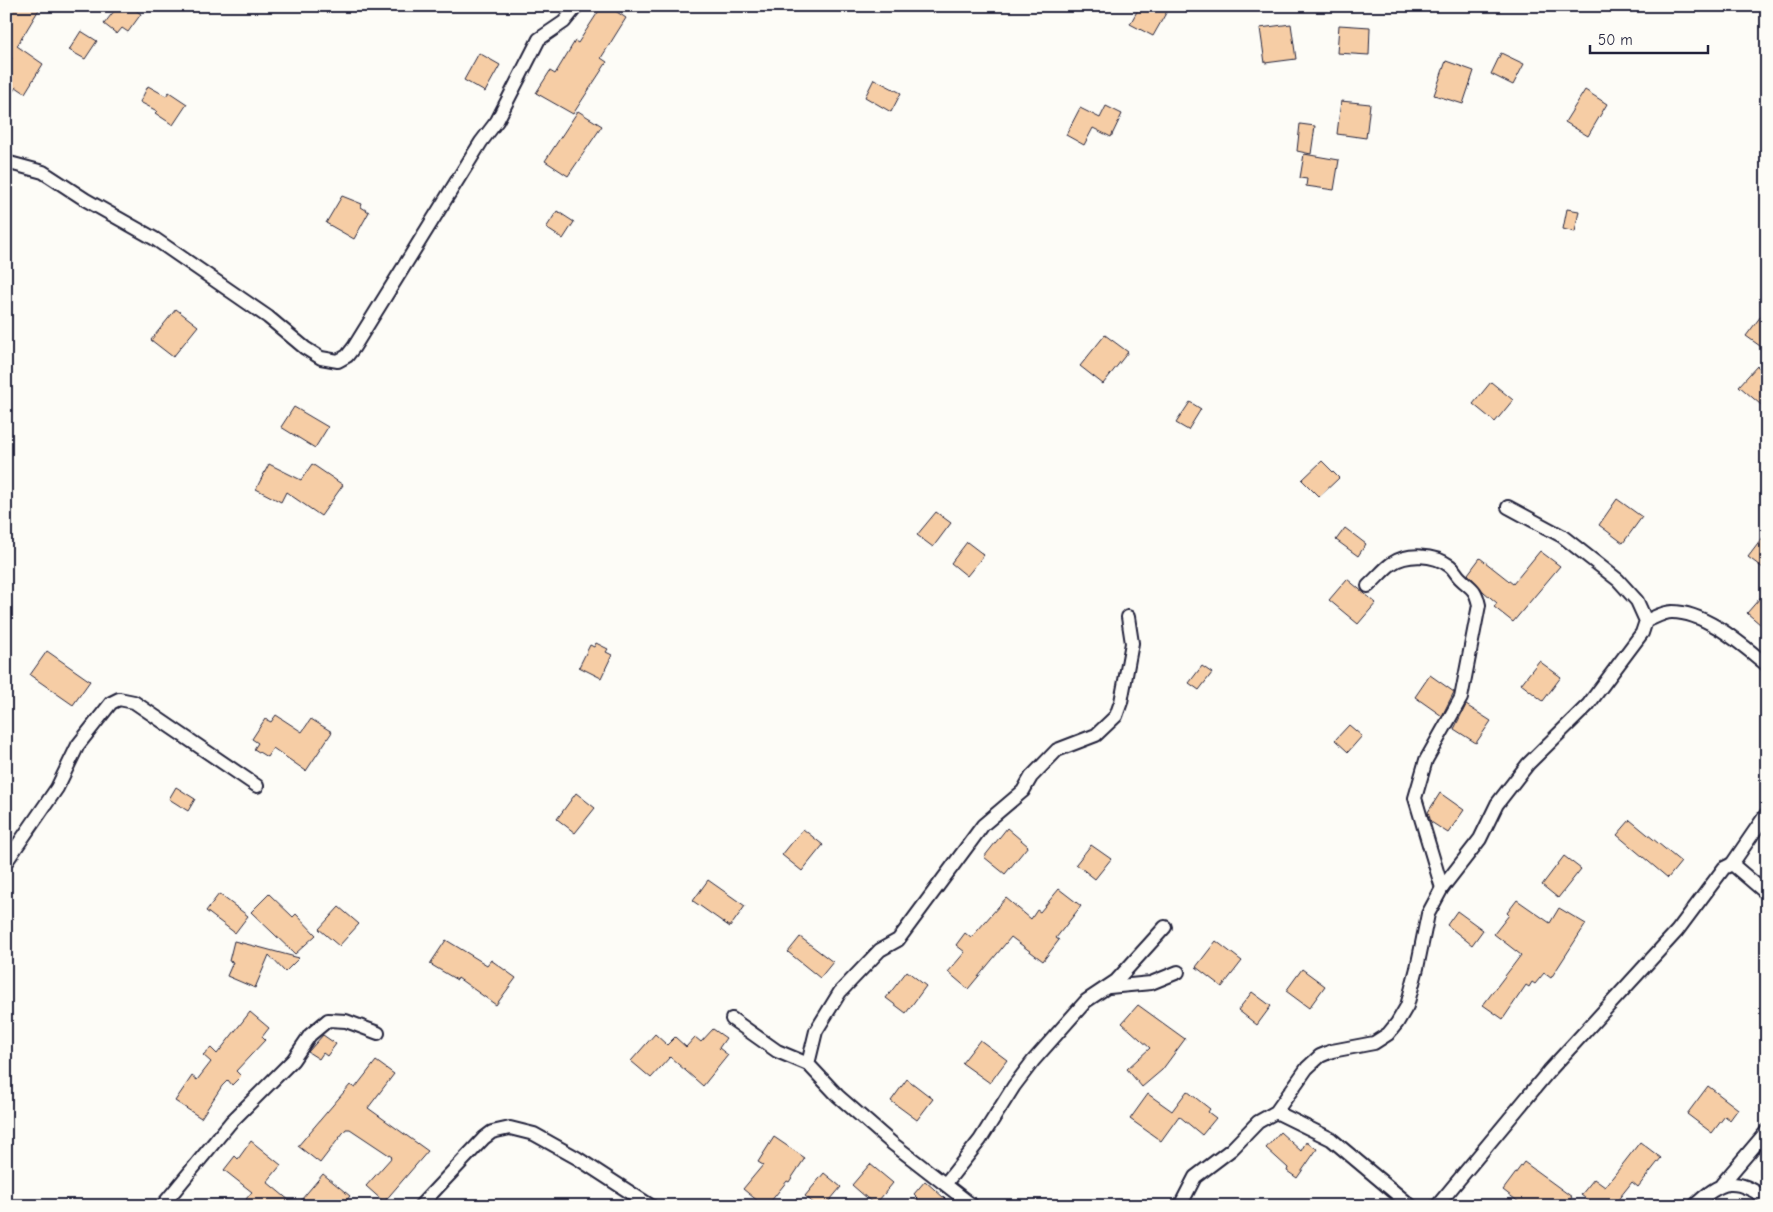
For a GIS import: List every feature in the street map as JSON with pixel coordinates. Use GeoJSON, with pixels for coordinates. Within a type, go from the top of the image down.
{"type":"FeatureCollection","features":[{"type":"Feature","properties":{"kind":"street"},"geometry":{"type":"LineString","coordinates":[[6,162],[43,172],[86,200],[155,239],[268,316],[305,348],[321,358],[338,361],[348,356],[354,348],[481,142],[497,121],[539,39],[564,22],[577,6]]}},
{"type":"Feature","properties":{"kind":"street"},"geometry":{"type":"LineString","coordinates":[[1180,1206],[1195,1177],[1232,1149],[1258,1122],[1276,1112],[1307,1068],[1320,1056],[1332,1051],[1374,1043],[1388,1034],[1398,1023],[1407,1006],[1428,914],[1442,888],[1480,839],[1503,796],[1528,764],[1588,705],[1632,649],[1642,633],[1646,621],[1637,601],[1618,580],[1562,536],[1508,508]]}},
{"type":"Feature","properties":{"kind":"street"},"geometry":{"type":"LineString","coordinates":[[1368,586],[1391,564],[1411,556],[1424,556],[1452,567],[1460,579],[1472,586],[1477,595],[1479,605],[1460,698],[1426,760],[1416,798],[1442,888]]}},
{"type":"Feature","properties":{"kind":"street"},"geometry":{"type":"LineString","coordinates":[[1646,621],[1671,612],[1686,614],[1722,630],[1767,665]]}},
{"type":"Feature","properties":{"kind":"street"},"geometry":{"type":"LineString","coordinates":[[808,1064],[816,1032],[840,992],[880,950],[898,940],[983,825],[1023,791],[1031,778],[1057,750],[1096,735],[1116,716],[1121,702],[1132,643],[1128,617]]}},
{"type":"Feature","properties":{"kind":"street"},"geometry":{"type":"LineString","coordinates":[[6,862],[56,788],[78,745],[111,702],[119,699],[134,702],[257,786]]}},
{"type":"Feature","properties":{"kind":"street"},"geometry":{"type":"LineString","coordinates":[[1437,1206],[1549,1071],[1677,931],[1724,868],[1732,864],[1767,812]]}},
{"type":"Feature","properties":{"kind":"street"},"geometry":{"type":"LineString","coordinates":[[1732,864],[1767,894]]}},
{"type":"Feature","properties":{"kind":"street"},"geometry":{"type":"LineString","coordinates":[[946,1183],[980,1140],[1014,1086],[1033,1061],[1086,1001],[1109,987],[1165,927]]}},
{"type":"Feature","properties":{"kind":"street"},"geometry":{"type":"LineString","coordinates":[[1109,987],[1152,983],[1178,972]]}},
{"type":"Feature","properties":{"kind":"street"},"geometry":{"type":"LineString","coordinates":[[732,1019],[777,1051],[808,1064],[838,1096],[894,1144],[973,1206]]}},
{"type":"Feature","properties":{"kind":"street"},"geometry":{"type":"LineString","coordinates":[[162,1206],[231,1122],[293,1060],[310,1035],[328,1020],[346,1021],[378,1033]]}},
{"type":"Feature","properties":{"kind":"street"},"geometry":{"type":"LineString","coordinates":[[1276,1112],[1331,1139],[1411,1206]]}},
{"type":"Feature","properties":{"kind":"street"},"geometry":{"type":"LineString","coordinates":[[420,1206],[484,1138],[492,1132],[510,1128],[534,1134],[577,1158],[651,1206]]}},
{"type":"Feature","properties":{"kind":"street"},"geometry":{"type":"LineString","coordinates":[[1722,1184],[1767,1131]]}},
{"type":"Feature","properties":{"kind":"street"},"geometry":{"type":"LineString","coordinates":[[1694,1206],[1714,1188],[1722,1184],[1737,1182],[1767,1200]]}},
{"type":"Feature","properties":{"kind":"building"},"geometry":{"type":"Polygon","coordinates":[[[6,6],[41,6],[17,46],[43,64],[25,93],[16,87],[6,102],[6,67],[12,58],[10,56],[6,63],[6,6]]]}},
{"type":"Feature","properties":{"kind":"building"},"geometry":{"type":"Polygon","coordinates":[[[118,6],[130,6],[141,14],[128,32],[122,28],[117,34],[104,24],[118,6]]]}},
{"type":"Feature","properties":{"kind":"building"},"geometry":{"type":"Polygon","coordinates":[[[602,6],[608,6],[626,18],[601,58],[607,62],[573,114],[536,93],[550,71],[555,74],[575,41],[578,43],[602,6]]]}},
{"type":"Feature","properties":{"kind":"building"},"geometry":{"type":"Polygon","coordinates":[[[1140,6],[1170,6],[1153,36],[1130,24],[1140,6]]]}},
{"type":"Feature","properties":{"kind":"building"},"geometry":{"type":"Polygon","coordinates":[[[1291,24],[1296,59],[1265,63],[1260,28],[1291,24]]]}},
{"type":"Feature","properties":{"kind":"building"},"geometry":{"type":"Polygon","coordinates":[[[1339,25],[1370,27],[1369,55],[1337,53],[1339,25]]]}},
{"type":"Feature","properties":{"kind":"building"},"geometry":{"type":"Polygon","coordinates":[[[81,31],[97,41],[85,59],[69,50],[81,31]]]}},
{"type":"Feature","properties":{"kind":"building"},"geometry":{"type":"Polygon","coordinates":[[[479,53],[500,65],[485,92],[464,80],[479,53]]]}},
{"type":"Feature","properties":{"kind":"building"},"geometry":{"type":"Polygon","coordinates":[[[1501,53],[1524,64],[1513,85],[1491,74],[1501,53]]]}},
{"type":"Feature","properties":{"kind":"building"},"geometry":{"type":"Polygon","coordinates":[[[1446,61],[1474,71],[1463,104],[1434,95],[1446,61]]]}},
{"type":"Feature","properties":{"kind":"building"},"geometry":{"type":"Polygon","coordinates":[[[874,79],[901,93],[891,112],[865,97],[874,79]]]}},
{"type":"Feature","properties":{"kind":"building"},"geometry":{"type":"Polygon","coordinates":[[[148,86],[166,96],[169,92],[187,104],[173,125],[155,113],[157,111],[140,102],[148,86]]]}},
{"type":"Feature","properties":{"kind":"building"},"geometry":{"type":"Polygon","coordinates":[[[1585,90],[1607,104],[1588,136],[1565,122],[1585,90]]]}},
{"type":"Feature","properties":{"kind":"building"},"geometry":{"type":"Polygon","coordinates":[[[1341,101],[1370,104],[1366,138],[1337,134],[1341,101]]]}},
{"type":"Feature","properties":{"kind":"building"},"geometry":{"type":"Polygon","coordinates":[[[1106,106],[1122,114],[1111,137],[1093,128],[1084,145],[1066,135],[1080,108],[1100,118],[1106,106]]]}},
{"type":"Feature","properties":{"kind":"building"},"geometry":{"type":"Polygon","coordinates":[[[578,111],[602,126],[568,176],[545,161],[578,111]]]}},
{"type":"Feature","properties":{"kind":"building"},"geometry":{"type":"Polygon","coordinates":[[[1300,124],[1315,126],[1311,154],[1297,151],[1300,124]]]}},
{"type":"Feature","properties":{"kind":"building"},"geometry":{"type":"Polygon","coordinates":[[[1304,154],[1339,160],[1334,190],[1306,186],[1307,179],[1300,178],[1304,154]]]}},
{"type":"Feature","properties":{"kind":"building"},"geometry":{"type":"Polygon","coordinates":[[[342,196],[362,204],[361,207],[369,212],[354,239],[326,223],[342,196]]]}},
{"type":"Feature","properties":{"kind":"building"},"geometry":{"type":"Polygon","coordinates":[[[1567,209],[1579,211],[1575,232],[1563,229],[1567,209]]]}},
{"type":"Feature","properties":{"kind":"building"},"geometry":{"type":"Polygon","coordinates":[[[557,211],[574,222],[563,239],[546,228],[557,211]]]}},
{"type":"Feature","properties":{"kind":"building"},"geometry":{"type":"Polygon","coordinates":[[[1767,308],[1767,351],[1746,336],[1767,308]]]}},
{"type":"Feature","properties":{"kind":"building"},"geometry":{"type":"Polygon","coordinates":[[[176,309],[198,326],[173,357],[151,340],[176,309]]]}},
{"type":"Feature","properties":{"kind":"building"},"geometry":{"type":"Polygon","coordinates":[[[1105,335],[1128,352],[1103,384],[1080,366],[1105,335]]]}},
{"type":"Feature","properties":{"kind":"building"},"geometry":{"type":"Polygon","coordinates":[[[1757,366],[1767,375],[1767,410],[1739,386],[1757,366]]]}},
{"type":"Feature","properties":{"kind":"building"},"geometry":{"type":"Polygon","coordinates":[[[1491,382],[1513,400],[1495,422],[1473,404],[1491,382]]]}},
{"type":"Feature","properties":{"kind":"building"},"geometry":{"type":"Polygon","coordinates":[[[1190,402],[1201,409],[1188,430],[1176,423],[1190,402]]]}},
{"type":"Feature","properties":{"kind":"building"},"geometry":{"type":"Polygon","coordinates":[[[294,407],[328,427],[315,448],[281,427],[294,407]]]}},
{"type":"Feature","properties":{"kind":"building"},"geometry":{"type":"Polygon","coordinates":[[[1322,461],[1339,478],[1319,497],[1302,480],[1322,461]]]}},
{"type":"Feature","properties":{"kind":"building"},"geometry":{"type":"Polygon","coordinates":[[[269,464],[301,480],[312,464],[343,485],[321,516],[286,492],[281,502],[256,489],[269,464]]]}},
{"type":"Feature","properties":{"kind":"building"},"geometry":{"type":"Polygon","coordinates":[[[1617,499],[1642,517],[1623,543],[1599,525],[1617,499]]]}},
{"type":"Feature","properties":{"kind":"building"},"geometry":{"type":"Polygon","coordinates":[[[936,512],[951,523],[933,547],[917,535],[936,512]]]}},
{"type":"Feature","properties":{"kind":"building"},"geometry":{"type":"Polygon","coordinates":[[[1345,528],[1366,544],[1358,556],[1336,540],[1345,528]]]}},
{"type":"Feature","properties":{"kind":"building"},"geometry":{"type":"Polygon","coordinates":[[[1767,532],[1767,571],[1748,557],[1767,532]]]}},
{"type":"Feature","properties":{"kind":"building"},"geometry":{"type":"Polygon","coordinates":[[[967,542],[984,555],[967,576],[951,563],[967,542]]]}},
{"type":"Feature","properties":{"kind":"building"},"geometry":{"type":"Polygon","coordinates":[[[1540,551],[1560,566],[1513,622],[1494,607],[1497,603],[1468,574],[1480,558],[1513,584],[1540,551]]]}},
{"type":"Feature","properties":{"kind":"building"},"geometry":{"type":"Polygon","coordinates":[[[1347,579],[1376,603],[1358,624],[1329,600],[1347,579]]]}},
{"type":"Feature","properties":{"kind":"building"},"geometry":{"type":"Polygon","coordinates":[[[1767,590],[1767,630],[1747,613],[1767,590]]]}},
{"type":"Feature","properties":{"kind":"building"},"geometry":{"type":"Polygon","coordinates":[[[596,643],[608,649],[606,652],[612,655],[601,678],[579,667],[590,645],[594,647],[596,643]]]}},
{"type":"Feature","properties":{"kind":"building"},"geometry":{"type":"Polygon","coordinates":[[[47,651],[90,681],[73,705],[30,675],[47,651]]]}},
{"type":"Feature","properties":{"kind":"building"},"geometry":{"type":"Polygon","coordinates":[[[1539,661],[1561,677],[1543,701],[1521,684],[1539,661]]]}},
{"type":"Feature","properties":{"kind":"building"},"geometry":{"type":"Polygon","coordinates":[[[1202,666],[1212,673],[1199,690],[1189,683],[1202,666]]]}},
{"type":"Feature","properties":{"kind":"building"},"geometry":{"type":"Polygon","coordinates":[[[1430,675],[1454,692],[1442,716],[1415,697],[1430,675]]]}},
{"type":"Feature","properties":{"kind":"building"},"geometry":{"type":"Polygon","coordinates":[[[1466,705],[1491,721],[1476,743],[1454,729],[1466,705]]]}},
{"type":"Feature","properties":{"kind":"building"},"geometry":{"type":"Polygon","coordinates":[[[276,715],[302,732],[311,719],[332,732],[306,771],[273,748],[267,757],[254,749],[258,743],[252,739],[265,719],[271,722],[276,715]]]}},
{"type":"Feature","properties":{"kind":"building"},"geometry":{"type":"Polygon","coordinates":[[[1349,725],[1362,736],[1348,752],[1335,740],[1349,725]]]}},
{"type":"Feature","properties":{"kind":"building"},"geometry":{"type":"Polygon","coordinates":[[[176,787],[195,799],[188,811],[169,799],[176,787]]]}},
{"type":"Feature","properties":{"kind":"building"},"geometry":{"type":"Polygon","coordinates":[[[576,793],[595,808],[575,833],[557,819],[576,793]]]}},
{"type":"Feature","properties":{"kind":"building"},"geometry":{"type":"Polygon","coordinates":[[[1440,793],[1464,810],[1448,833],[1431,822],[1428,812],[1440,793]]]}},
{"type":"Feature","properties":{"kind":"building"},"geometry":{"type":"Polygon","coordinates":[[[1630,820],[1681,862],[1668,878],[1617,835],[1630,820]]]}},
{"type":"Feature","properties":{"kind":"building"},"geometry":{"type":"Polygon","coordinates":[[[1007,828],[1028,846],[1005,874],[984,857],[1007,828]]]}},
{"type":"Feature","properties":{"kind":"building"},"geometry":{"type":"Polygon","coordinates":[[[803,829],[823,845],[802,871],[782,855],[803,829]]]}},
{"type":"Feature","properties":{"kind":"building"},"geometry":{"type":"Polygon","coordinates":[[[1091,845],[1111,859],[1095,879],[1076,864],[1091,845]]]}},
{"type":"Feature","properties":{"kind":"building"},"geometry":{"type":"Polygon","coordinates":[[[1564,856],[1581,869],[1558,898],[1542,885],[1564,856]]]}},
{"type":"Feature","properties":{"kind":"building"},"geometry":{"type":"Polygon","coordinates":[[[708,880],[745,906],[730,927],[693,901],[708,880]]]}},
{"type":"Feature","properties":{"kind":"building"},"geometry":{"type":"Polygon","coordinates":[[[1059,889],[1081,906],[1056,938],[1059,940],[1043,961],[1011,937],[968,989],[948,972],[965,952],[956,945],[965,933],[971,938],[1006,898],[1031,919],[1037,910],[1040,912],[1059,889]]]}},
{"type":"Feature","properties":{"kind":"building"},"geometry":{"type":"Polygon","coordinates":[[[219,894],[248,916],[235,933],[206,911],[219,894]]]}},
{"type":"Feature","properties":{"kind":"building"},"geometry":{"type":"Polygon","coordinates":[[[269,894],[293,917],[296,914],[316,935],[295,954],[251,912],[269,894]]]}},
{"type":"Feature","properties":{"kind":"building"},"geometry":{"type":"Polygon","coordinates":[[[1517,900],[1550,923],[1559,908],[1586,924],[1551,978],[1544,973],[1535,984],[1532,982],[1529,987],[1526,985],[1503,1019],[1483,1005],[1521,955],[1494,934],[1509,915],[1507,913],[1517,900]]]}},
{"type":"Feature","properties":{"kind":"building"},"geometry":{"type":"Polygon","coordinates":[[[339,907],[359,924],[339,946],[319,929],[339,907]]]}},
{"type":"Feature","properties":{"kind":"building"},"geometry":{"type":"Polygon","coordinates":[[[1457,911],[1483,930],[1472,945],[1447,925],[1457,911]]]}},
{"type":"Feature","properties":{"kind":"building"},"geometry":{"type":"Polygon","coordinates":[[[800,937],[833,962],[820,978],[788,952],[800,937]]]}},
{"type":"Feature","properties":{"kind":"building"},"geometry":{"type":"Polygon","coordinates":[[[446,940],[487,965],[491,960],[516,978],[496,1005],[458,978],[457,980],[430,964],[446,940]]]}},
{"type":"Feature","properties":{"kind":"building"},"geometry":{"type":"Polygon","coordinates":[[[234,941],[299,958],[285,972],[269,955],[255,988],[227,976],[233,962],[229,961],[234,941]]]}},
{"type":"Feature","properties":{"kind":"building"},"geometry":{"type":"Polygon","coordinates":[[[1216,941],[1242,961],[1222,987],[1196,967],[1216,941]]]}},
{"type":"Feature","properties":{"kind":"building"},"geometry":{"type":"Polygon","coordinates":[[[1302,969],[1325,986],[1309,1008],[1286,991],[1302,969]]]}},
{"type":"Feature","properties":{"kind":"building"},"geometry":{"type":"Polygon","coordinates":[[[907,971],[926,986],[906,1013],[886,998],[907,971]]]}},
{"type":"Feature","properties":{"kind":"building"},"geometry":{"type":"Polygon","coordinates":[[[1252,992],[1271,1006],[1257,1025],[1238,1010],[1252,992]]]}},
{"type":"Feature","properties":{"kind":"building"},"geometry":{"type":"Polygon","coordinates":[[[1138,1005],[1185,1039],[1162,1070],[1142,1087],[1127,1069],[1150,1048],[1122,1023],[1138,1005]]]}},
{"type":"Feature","properties":{"kind":"building"},"geometry":{"type":"Polygon","coordinates":[[[250,1012],[269,1028],[262,1037],[265,1040],[236,1071],[241,1076],[232,1085],[228,1080],[222,1086],[201,1118],[175,1101],[192,1076],[197,1080],[211,1062],[203,1055],[211,1048],[217,1054],[250,1012]]]}},
{"type":"Feature","properties":{"kind":"building"},"geometry":{"type":"Polygon","coordinates":[[[713,1029],[726,1038],[719,1048],[728,1055],[703,1086],[670,1057],[651,1078],[631,1061],[655,1034],[667,1045],[675,1037],[686,1047],[695,1037],[701,1042],[713,1029]]]}},
{"type":"Feature","properties":{"kind":"building"},"geometry":{"type":"Polygon","coordinates":[[[323,1035],[336,1044],[327,1056],[323,1053],[319,1059],[308,1052],[323,1035]]]}},
{"type":"Feature","properties":{"kind":"building"},"geometry":{"type":"Polygon","coordinates":[[[980,1040],[1007,1060],[990,1083],[962,1063],[980,1040]]]}},
{"type":"Feature","properties":{"kind":"building"},"geometry":{"type":"Polygon","coordinates":[[[376,1061],[394,1074],[368,1108],[428,1151],[384,1202],[366,1186],[392,1157],[350,1129],[346,1129],[320,1163],[298,1146],[350,1085],[355,1088],[376,1061]]]}},
{"type":"Feature","properties":{"kind":"building"},"geometry":{"type":"Polygon","coordinates":[[[907,1079],[933,1099],[917,1120],[891,1101],[907,1079]]]}},
{"type":"Feature","properties":{"kind":"building"},"geometry":{"type":"Polygon","coordinates":[[[1708,1086],[1738,1109],[1730,1120],[1725,1116],[1712,1133],[1687,1114],[1708,1086]]]}},
{"type":"Feature","properties":{"kind":"building"},"geometry":{"type":"Polygon","coordinates":[[[1187,1091],[1210,1109],[1208,1112],[1216,1118],[1202,1135],[1179,1116],[1161,1141],[1130,1119],[1148,1094],[1172,1111],[1187,1091]]]}},
{"type":"Feature","properties":{"kind":"building"},"geometry":{"type":"Polygon","coordinates":[[[1280,1132],[1301,1151],[1306,1142],[1317,1149],[1297,1178],[1287,1171],[1288,1168],[1266,1148],[1280,1132]]]}},
{"type":"Feature","properties":{"kind":"building"},"geometry":{"type":"Polygon","coordinates":[[[774,1137],[805,1158],[789,1182],[787,1181],[767,1206],[764,1206],[743,1189],[763,1165],[758,1162],[774,1137]]]}},
{"type":"Feature","properties":{"kind":"building"},"geometry":{"type":"Polygon","coordinates":[[[251,1141],[281,1165],[267,1182],[296,1206],[255,1206],[246,1199],[252,1192],[224,1170],[235,1156],[238,1159],[251,1141]]]}},
{"type":"Feature","properties":{"kind":"building"},"geometry":{"type":"Polygon","coordinates":[[[1640,1142],[1661,1158],[1638,1187],[1632,1182],[1613,1206],[1595,1206],[1581,1195],[1594,1179],[1605,1187],[1640,1142]]]}},
{"type":"Feature","properties":{"kind":"building"},"geometry":{"type":"Polygon","coordinates":[[[1524,1162],[1572,1197],[1566,1206],[1524,1206],[1503,1190],[1524,1162]]]}},
{"type":"Feature","properties":{"kind":"building"},"geometry":{"type":"Polygon","coordinates":[[[870,1164],[893,1183],[875,1205],[852,1185],[870,1164]]]}},
{"type":"Feature","properties":{"kind":"building"},"geometry":{"type":"Polygon","coordinates":[[[824,1173],[841,1187],[825,1206],[817,1206],[805,1196],[824,1173]]]}},
{"type":"Feature","properties":{"kind":"building"},"geometry":{"type":"Polygon","coordinates":[[[323,1174],[350,1196],[342,1206],[296,1206],[323,1174]]]}},
{"type":"Feature","properties":{"kind":"building"},"geometry":{"type":"Polygon","coordinates":[[[925,1181],[953,1206],[912,1206],[918,1198],[914,1194],[925,1181]]]}}]}
